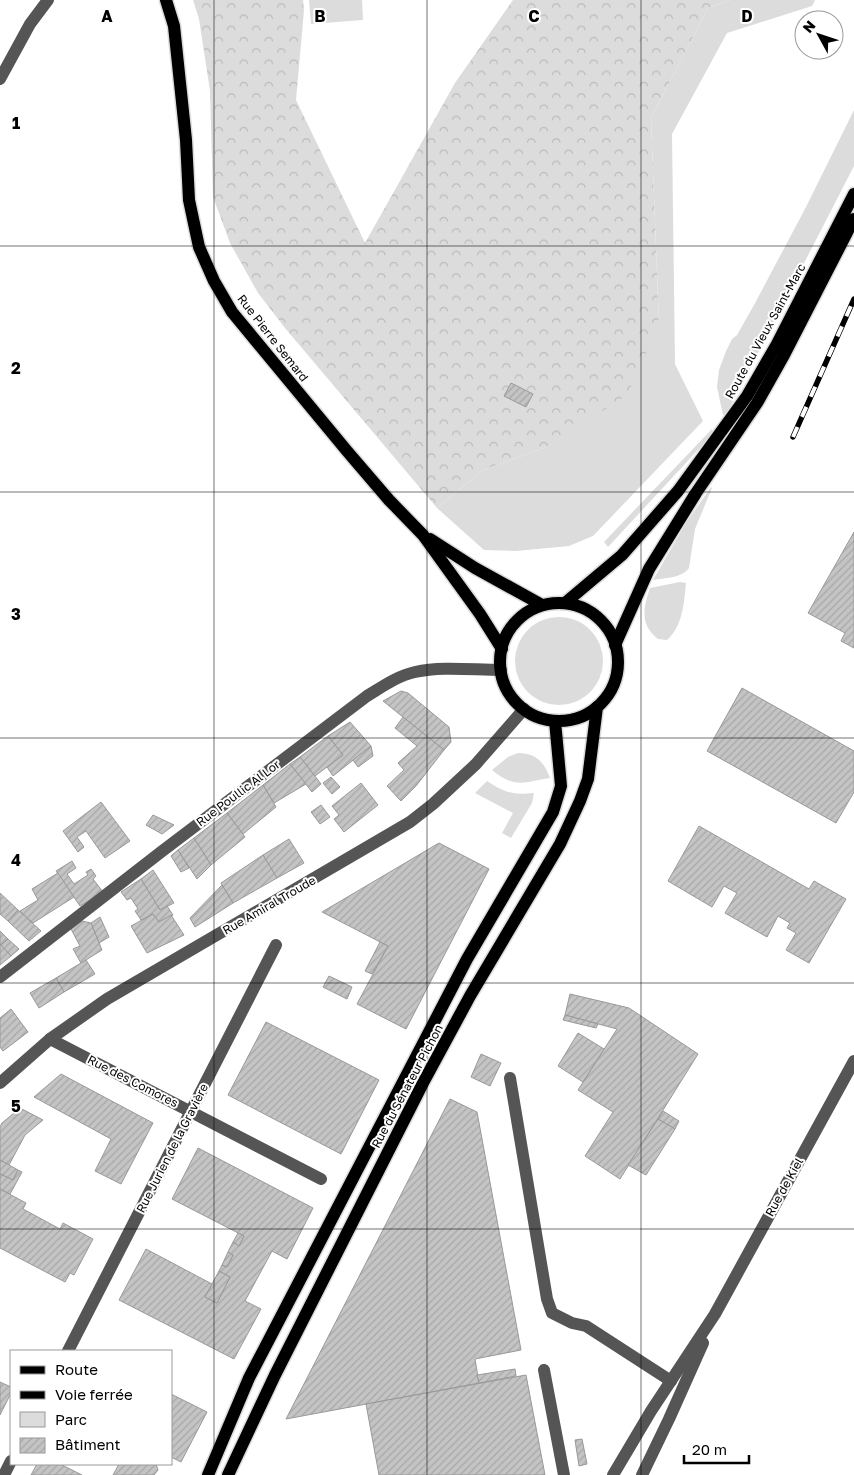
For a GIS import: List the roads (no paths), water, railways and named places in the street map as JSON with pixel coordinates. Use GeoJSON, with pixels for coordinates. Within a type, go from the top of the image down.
{"type":"FeatureCollection","features":[{"type":"Feature","properties":{"kind":"main road","name":"Rue Pierre Semard"},"geometry":{"type":"LineString","coordinates":[[166,0],[174,26],[186,140],[189,200],[199,247],[214,281],[232,312],[347,451],[389,500],[423,535],[480,614],[502,649]]}},
{"type":"Feature","properties":{"kind":"main road","name":"Route du Vieux Saint-Marc"},"geometry":{"type":"LineString","coordinates":[[565,603],[622,555],[678,491],[747,396],[777,344],[854,194]]}},
{"type":"Feature","properties":{"kind":"main road","name":"Route du Vieux Saint-Marc"},"geometry":{"type":"LineString","coordinates":[[616,645],[649,569],[696,493],[757,403],[784,356],[854,219]]}},
{"type":"Feature","properties":{"kind":"main road","name":"Rue Pierre Semard"},"geometry":{"type":"LineString","coordinates":[[423,535],[474,568],[542,605]]}},
{"type":"Feature","properties":{"kind":"main road"},"geometry":{"type":"LineString","coordinates":[[565,603],[591,612],[602,621],[616,645],[618,662],[612,687],[597,707],[577,717],[555,721],[544,719],[524,709],[508,692],[501,670],[502,649],[505,638],[518,620],[527,612],[542,605],[565,603]]}},
{"type":"Feature","properties":{"kind":"main road","name":"Rue du Sénateur Pichon"},"geometry":{"type":"LineString","coordinates":[[228,1475],[275,1375],[423,1083],[479,980],[560,844],[580,802],[588,779],[597,707]]}},
{"type":"Feature","properties":{"kind":"main road","name":"Rue du Sénateur Pichon"},"geometry":{"type":"LineString","coordinates":[[208,1475],[250,1378],[463,967],[553,812],[560,786],[555,721]]}},
{"type":"Feature","properties":{"kind":"street"},"geometry":{"type":"LineString","coordinates":[[0,78],[30,24],[48,0]]}},
{"type":"Feature","properties":{"kind":"street","name":"Rue Poullic Al Lor"},"geometry":{"type":"LineString","coordinates":[[0,977],[168,846],[367,696],[388,683],[415,672],[434,669],[501,670]]}},
{"type":"Feature","properties":{"kind":"street","name":"Rue Amiral Troude"},"geometry":{"type":"LineString","coordinates":[[0,1083],[50,1039],[106,999],[410,822],[433,804],[476,764],[524,709]]}},
{"type":"Feature","properties":{"kind":"street","name":"Rue Jurien de la Gravière"},"geometry":{"type":"LineString","coordinates":[[69,1350],[276,945]]}},
{"type":"Feature","properties":{"kind":"street","name":"Rue des Comores"},"geometry":{"type":"LineString","coordinates":[[50,1039],[322,1179]]}},
{"type":"Feature","properties":{"kind":"street","name":"Rue de Kiel"},"geometry":{"type":"LineString","coordinates":[[613,1475],[651,1411],[715,1314],[854,1061]]}},
{"type":"Feature","properties":{"kind":"street"},"geometry":{"type":"LineString","coordinates":[[510,1078],[547,1300],[552,1313],[572,1323],[586,1326],[671,1381]]}},
{"type":"Feature","properties":{"kind":"street","name":"Rue de Kiel"},"geometry":{"type":"LineString","coordinates":[[642,1475],[715,1314]]}},
{"type":"Feature","properties":{"kind":"street"},"geometry":{"type":"LineString","coordinates":[[544,1370],[564,1475]]}},
{"type":"Feature","properties":{"kind":"street"},"geometry":{"type":"LineString","coordinates":[[4,1475],[10,1464]]}},
{"type":"Feature","properties":{"kind":"railway"},"geometry":{"type":"LineString","coordinates":[[793,437],[854,299]]}}]}
